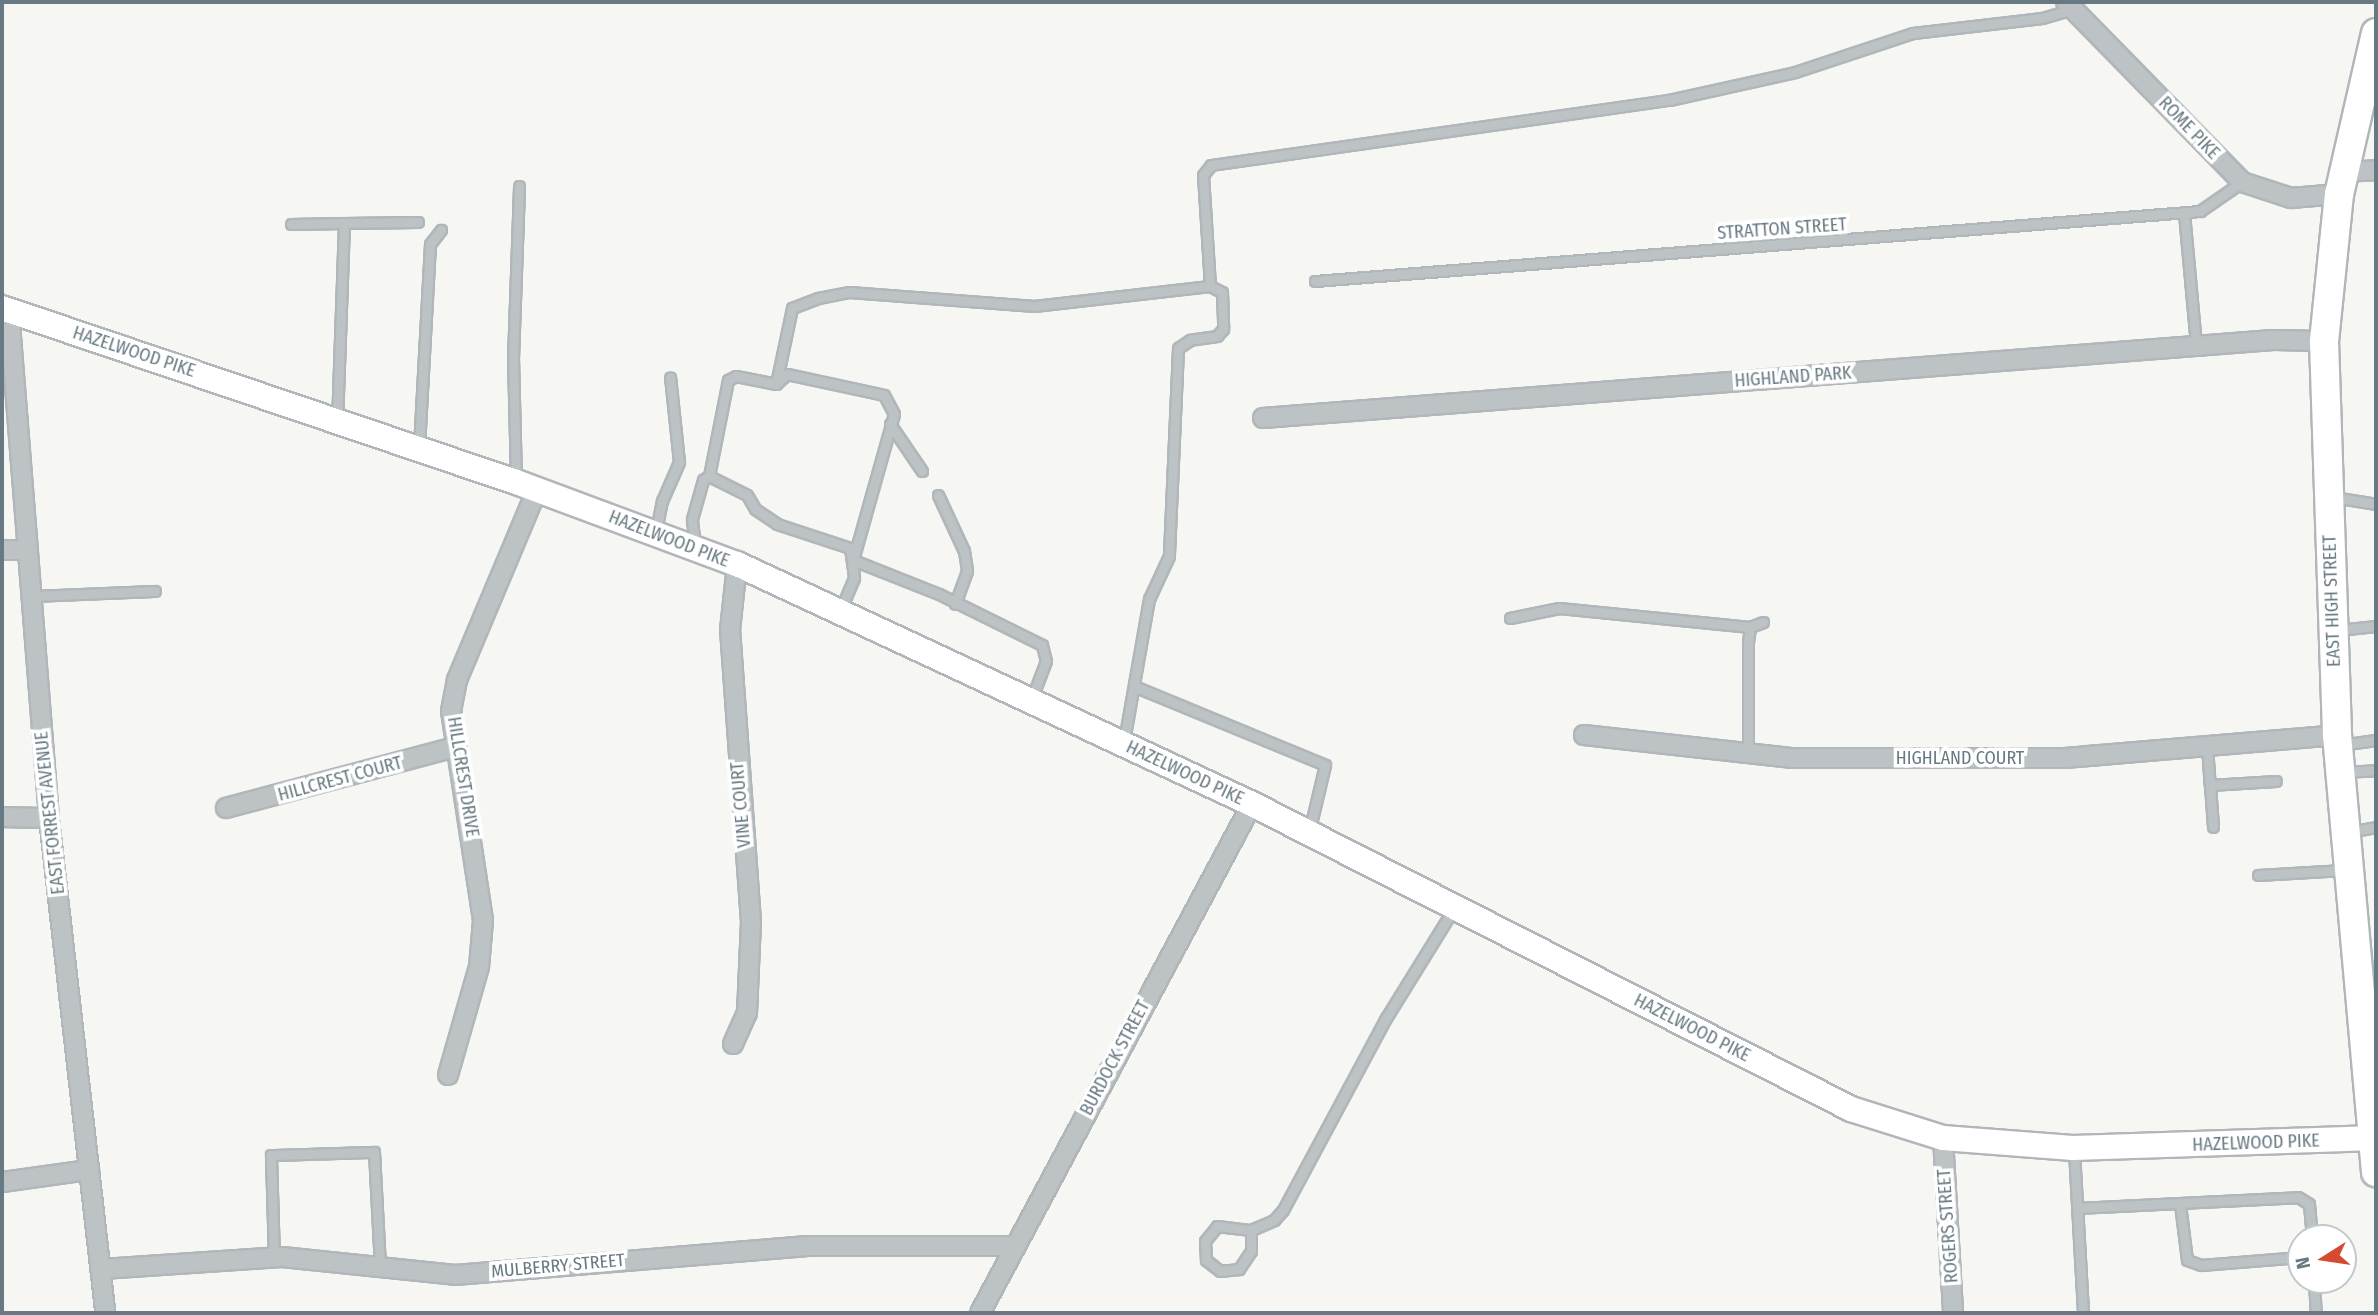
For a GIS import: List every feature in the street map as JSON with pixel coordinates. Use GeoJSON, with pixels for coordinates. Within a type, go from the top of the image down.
{"type":"FeatureCollection","features":[{"type":"Feature","properties":{"kind":"main road","name":"EAST HIGH STREET"},"geometry":{"type":"LineString","coordinates":[[2376,33],[2341,183],[2324,341],[2338,751],[2349,870],[2371,1047],[2376,1172]]}},
{"type":"Feature","properties":{"kind":"street","name":"ROME PIKE"},"geometry":{"type":"LineString","coordinates":[[2070,6],[2242,183],[2291,198],[2376,170]]}},
{"type":"Feature","properties":{"kind":"street","name":"HAZELWOOD PIKE"},"geometry":{"type":"LineString","coordinates":[[5,309],[527,486],[737,564],[1252,804],[1851,1109],[1943,1138],[2073,1148],[2374,1138]]}},
{"type":"Feature","properties":{"kind":"street","name":"EAST FORREST AVENUE"},"geometry":{"type":"LineString","coordinates":[[5,309],[49,818],[102,1269],[104,1313]]}},
{"type":"Feature","properties":{"kind":"street","name":"HIGHLAND PARK"},"geometry":{"type":"LineString","coordinates":[[1263,418],[2196,346],[2324,341]]}},
{"type":"Feature","properties":{"kind":"street","name":"HILLCREST DRIVE"},"geometry":{"type":"LineString","coordinates":[[448,1075],[479,967],[483,920],[468,806],[454,747],[451,711],[457,680],[527,486]]}},
{"type":"Feature","properties":{"kind":"street"},"geometry":{"type":"LineString","coordinates":[[2,550],[27,550]]}},
{"type":"Feature","properties":{"kind":"street","name":"VINE COURT"},"geometry":{"type":"LineString","coordinates":[[733,1044],[747,1013],[751,922],[730,630],[737,564]]}},
{"type":"Feature","properties":{"kind":"street","name":"HIGHLAND COURT"},"geometry":{"type":"LineString","coordinates":[[1584,735],[1791,758],[2065,758],[2207,746],[2338,751]]}},
{"type":"Feature","properties":{"kind":"street","name":"HILLCREST COURT"},"geometry":{"type":"LineString","coordinates":[[226,808],[454,747]]}},
{"type":"Feature","properties":{"kind":"street","name":"BURDOCK STREET"},"geometry":{"type":"LineString","coordinates":[[980,1313],[1252,804]]}},
{"type":"Feature","properties":{"kind":"street"},"geometry":{"type":"LineString","coordinates":[[2,817],[49,818]]}},
{"type":"Feature","properties":{"kind":"street","name":"ROGERS STREET"},"geometry":{"type":"LineString","coordinates":[[1943,1138],[1954,1313]]}},
{"type":"Feature","properties":{"kind":"street"},"geometry":{"type":"LineString","coordinates":[[2,1182],[89,1170]]}},
{"type":"Feature","properties":{"kind":"street","name":"MULBERRY STREET"},"geometry":{"type":"LineString","coordinates":[[102,1269],[274,1258],[455,1275],[808,1246],[1014,1246]]}},
{"type":"Feature","properties":{"kind":"lane"},"geometry":{"type":"LineString","coordinates":[[1210,286],[1203,175],[1212,165],[1669,100],[1795,72],[1913,33],[2042,18],[2070,6]]}},
{"type":"Feature","properties":{"kind":"lane","name":"STRATTON STREET"},"geometry":{"type":"LineString","coordinates":[[1315,281],[2184,213],[2200,211],[2242,183]]}},
{"type":"Feature","properties":{"kind":"lane"},"geometry":{"type":"LineString","coordinates":[[519,186],[513,359],[527,486]]}},
{"type":"Feature","properties":{"kind":"lane"},"geometry":{"type":"LineString","coordinates":[[2184,213],[2196,346]]}},
{"type":"Feature","properties":{"kind":"lane"},"geometry":{"type":"LineString","coordinates":[[291,224],[418,222]]}},
{"type":"Feature","properties":{"kind":"lane"},"geometry":{"type":"LineString","coordinates":[[337,420],[344,223]]}},
{"type":"Feature","properties":{"kind":"lane"},"geometry":{"type":"LineString","coordinates":[[419,449],[430,244],[441,230]]}},
{"type":"Feature","properties":{"kind":"lane"},"geometry":{"type":"LineString","coordinates":[[776,384],[792,307],[818,298],[849,292],[1034,306],[1210,286],[1222,292],[1223,329],[1216,336],[1190,340],[1178,348],[1170,556],[1149,599],[1136,687],[1123,744]]}},
{"type":"Feature","properties":{"kind":"lane"},"geometry":{"type":"LineString","coordinates":[[776,384],[786,374],[884,395],[894,414],[853,559]]}},
{"type":"Feature","properties":{"kind":"lane"},"geometry":{"type":"LineString","coordinates":[[695,547],[692,519],[703,480],[709,476],[728,380],[736,376],[776,384]]}},
{"type":"Feature","properties":{"kind":"lane"},"geometry":{"type":"LineString","coordinates":[[656,533],[662,501],[678,462],[670,377]]}},
{"type":"Feature","properties":{"kind":"lane"},"geometry":{"type":"LineString","coordinates":[[890,424],[922,471]]}},
{"type":"Feature","properties":{"kind":"lane"},"geometry":{"type":"LineString","coordinates":[[709,476],[747,495],[755,509],[776,524],[850,548],[854,578],[839,612]]}},
{"type":"Feature","properties":{"kind":"lane"},"geometry":{"type":"LineString","coordinates":[[938,495],[964,551],[967,571],[956,604]]}},
{"type":"Feature","properties":{"kind":"lane"},"geometry":{"type":"LineString","coordinates":[[2328,496],[2376,503]]}},
{"type":"Feature","properties":{"kind":"lane"},"geometry":{"type":"LineString","coordinates":[[853,559],[1042,645],[1046,661],[1031,702]]}},
{"type":"Feature","properties":{"kind":"lane"},"geometry":{"type":"LineString","coordinates":[[31,596],[155,591]]}},
{"type":"Feature","properties":{"kind":"lane"},"geometry":{"type":"LineString","coordinates":[[1510,618],[1559,608],[1750,627],[1763,621]]}},
{"type":"Feature","properties":{"kind":"lane"},"geometry":{"type":"LineString","coordinates":[[2333,631],[2376,626]]}},
{"type":"Feature","properties":{"kind":"lane"},"geometry":{"type":"LineString","coordinates":[[1748,753],[1750,627]]}},
{"type":"Feature","properties":{"kind":"lane"},"geometry":{"type":"LineString","coordinates":[[1136,687],[1325,765],[1308,834]]}},
{"type":"Feature","properties":{"kind":"lane"},"geometry":{"type":"LineString","coordinates":[[2338,751],[2376,740]]}},
{"type":"Feature","properties":{"kind":"lane"},"geometry":{"type":"LineString","coordinates":[[2207,746],[2213,828]]}},
{"type":"Feature","properties":{"kind":"lane"},"geometry":{"type":"LineString","coordinates":[[2338,751],[2376,770]]}},
{"type":"Feature","properties":{"kind":"lane"},"geometry":{"type":"LineString","coordinates":[[2210,785],[2276,781]]}},
{"type":"Feature","properties":{"kind":"lane"},"geometry":{"type":"LineString","coordinates":[[2346,832],[2376,827]]}},
{"type":"Feature","properties":{"kind":"lane"},"geometry":{"type":"LineString","coordinates":[[2258,875],[2349,870]]}},
{"type":"Feature","properties":{"kind":"lane"},"geometry":{"type":"LineString","coordinates":[[1251,1230],[1251,1251],[1239,1269],[1220,1271],[1206,1260],[1205,1241],[1217,1226],[1251,1230],[1274,1220],[1283,1210],[1360,1063],[1454,908]]}},
{"type":"Feature","properties":{"kind":"lane"},"geometry":{"type":"LineString","coordinates":[[2073,1148],[2083,1313]]}},
{"type":"Feature","properties":{"kind":"lane"},"geometry":{"type":"LineString","coordinates":[[274,1258],[271,1155],[374,1152],[380,1267]]}},
{"type":"Feature","properties":{"kind":"lane"},"geometry":{"type":"LineString","coordinates":[[2077,1208],[2298,1197],[2309,1204],[2311,1224]]}},
{"type":"Feature","properties":{"kind":"lane"},"geometry":{"type":"LineString","coordinates":[[2180,1204],[2187,1260],[2201,1265],[2287,1258]]}},
{"type":"Feature","properties":{"kind":"lane"},"geometry":{"type":"LineString","coordinates":[[2315,1294],[2316,1313]]}}]}
